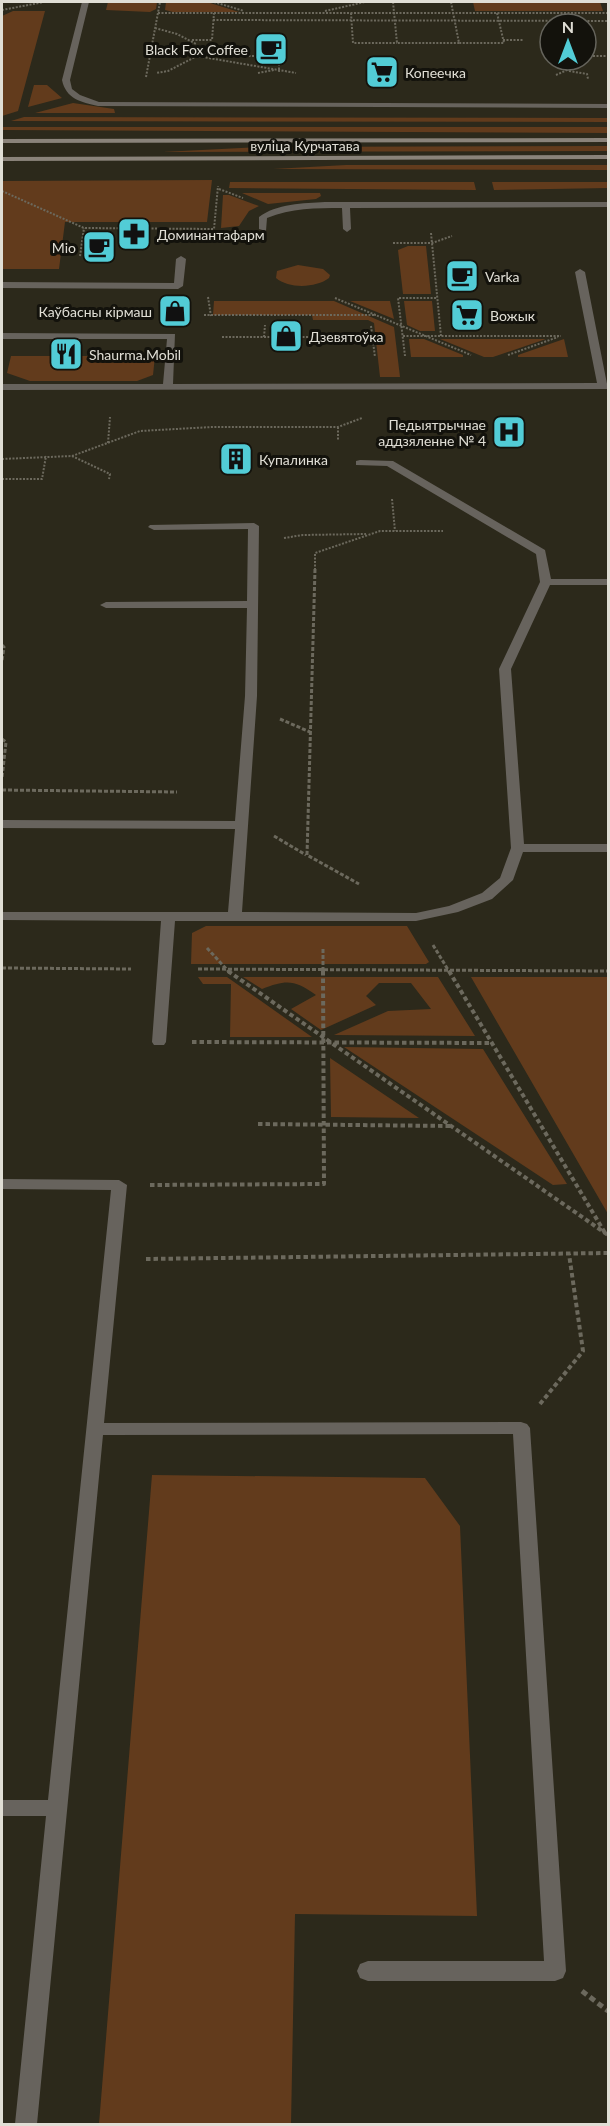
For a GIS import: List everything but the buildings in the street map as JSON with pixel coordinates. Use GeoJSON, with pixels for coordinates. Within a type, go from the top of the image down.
{"type":"FeatureCollection","features":[{"type":"Feature","properties":{"kind":"main road","name":"вуліца Курчатава"},"geometry":{"type":"LineString","coordinates":[[2,141],[609,140]]}},
{"type":"Feature","properties":{"kind":"main road","name":"вуліца Курчатава"},"geometry":{"type":"LineString","coordinates":[[2,159],[609,158]]}},
{"type":"Feature","properties":{"kind":"lane"},"geometry":{"type":"LineString","coordinates":[[85,2],[66,80],[68,90],[77,97],[98,104],[609,106]]}},
{"type":"Feature","properties":{"kind":"lane"},"geometry":{"type":"LineString","coordinates":[[262,230],[263,217],[277,210],[303,205],[609,205]]}},
{"type":"Feature","properties":{"kind":"lane"},"geometry":{"type":"LineString","coordinates":[[346,205],[347,230]]}},
{"type":"Feature","properties":{"kind":"lane"},"geometry":{"type":"LineString","coordinates":[[2,285],[178,286],[181,260]]}},
{"type":"Feature","properties":{"kind":"lane"},"geometry":{"type":"LineString","coordinates":[[2,387],[605,385],[580,272]]}},
{"type":"Feature","properties":{"kind":"lane"},"geometry":{"type":"LineString","coordinates":[[2,336],[172,336],[168,387]]}},
{"type":"Feature","properties":{"kind":"lane"},"geometry":{"type":"LineString","coordinates":[[2,916],[416,917],[453,909],[487,896],[507,880],[518,848],[505,669],[546,582],[541,552],[389,463],[360,463]]}},
{"type":"Feature","properties":{"kind":"lane"},"geometry":{"type":"LineString","coordinates":[[154,527],[254,526],[251,696],[235,916]]}},
{"type":"Feature","properties":{"kind":"lane"},"geometry":{"type":"LineString","coordinates":[[546,582],[609,582]]}},
{"type":"Feature","properties":{"kind":"lane"},"geometry":{"type":"LineString","coordinates":[[106,605],[253,604]]}},
{"type":"Feature","properties":{"kind":"lane"},"geometry":{"type":"LineString","coordinates":[[2,824],[242,825]]}},
{"type":"Feature","properties":{"kind":"lane"},"geometry":{"type":"LineString","coordinates":[[518,848],[609,848]]}},
{"type":"Feature","properties":{"kind":"lane"},"geometry":{"type":"LineString","coordinates":[[159,1042],[168,916]]}},
{"type":"Feature","properties":{"kind":"lane"},"geometry":{"type":"LineString","coordinates":[[2,1184],[120,1185],[26,2124]]}},
{"type":"Feature","properties":{"kind":"lane"},"geometry":{"type":"LineString","coordinates":[[96,1430],[521,1428],[555,1971],[368,1971]]}},
{"type":"Feature","properties":{"kind":"lane"},"geometry":{"type":"LineString","coordinates":[[2,1808],[58,1808]]}},
{"type":"Feature","properties":{"kind":"path"},"geometry":{"type":"LineString","coordinates":[[2,10],[44,2]]}},
{"type":"Feature","properties":{"kind":"path"},"geometry":{"type":"LineString","coordinates":[[145,80],[160,2]]}},
{"type":"Feature","properties":{"kind":"path"},"geometry":{"type":"LineString","coordinates":[[214,2],[250,13]]}},
{"type":"Feature","properties":{"kind":"path"},"geometry":{"type":"LineString","coordinates":[[317,13],[365,2]]}},
{"type":"Feature","properties":{"kind":"path"},"geometry":{"type":"LineString","coordinates":[[393,2],[397,43]]}},
{"type":"Feature","properties":{"kind":"path"},"geometry":{"type":"LineString","coordinates":[[451,2],[459,43]]}},
{"type":"Feature","properties":{"kind":"path"},"geometry":{"type":"LineString","coordinates":[[158,13],[607,13]]}},
{"type":"Feature","properties":{"kind":"path"},"geometry":{"type":"LineString","coordinates":[[190,40],[212,40],[214,13]]}},
{"type":"Feature","properties":{"kind":"path"},"geometry":{"type":"LineString","coordinates":[[351,13],[353,43],[504,43],[497,13]]}},
{"type":"Feature","properties":{"kind":"path"},"geometry":{"type":"LineString","coordinates":[[213,20],[609,21]]}},
{"type":"Feature","properties":{"kind":"path"},"geometry":{"type":"LineString","coordinates":[[155,28],[181,34],[195,44],[197,56]]}},
{"type":"Feature","properties":{"kind":"path"},"geometry":{"type":"LineString","coordinates":[[503,40],[523,40]]}},
{"type":"Feature","properties":{"kind":"path"},"geometry":{"type":"LineString","coordinates":[[147,74],[168,72],[197,56],[279,56],[278,70],[197,56],[150,51]]}},
{"type":"Feature","properties":{"kind":"path"},"geometry":{"type":"LineString","coordinates":[[2,191],[84,228],[214,229],[218,185]]}},
{"type":"Feature","properties":{"kind":"path"},"geometry":{"type":"LineString","coordinates":[[429,223],[441,336]]}},
{"type":"Feature","properties":{"kind":"path"},"geometry":{"type":"LineString","coordinates":[[79,265],[84,228]]}},
{"type":"Feature","properties":{"kind":"path"},"geometry":{"type":"LineString","coordinates":[[393,243],[432,243]]}},
{"type":"Feature","properties":{"kind":"path"},"geometry":{"type":"LineString","coordinates":[[208,297],[211,316]]}},
{"type":"Feature","properties":{"kind":"path"},"geometry":{"type":"LineString","coordinates":[[335,297],[480,359]]}},
{"type":"Feature","properties":{"kind":"path"},"geometry":{"type":"LineString","coordinates":[[406,359],[398,298],[437,298]]}},
{"type":"Feature","properties":{"kind":"path"},"geometry":{"type":"LineString","coordinates":[[204,315],[376,315]]}},
{"type":"Feature","properties":{"kind":"path"},"geometry":{"type":"LineString","coordinates":[[264,337],[265,326]]}},
{"type":"Feature","properties":{"kind":"path"},"geometry":{"type":"LineString","coordinates":[[372,326],[375,358]]}},
{"type":"Feature","properties":{"kind":"path"},"geometry":{"type":"LineString","coordinates":[[403,336],[570,336]]}},
{"type":"Feature","properties":{"kind":"path"},"geometry":{"type":"LineString","coordinates":[[507,355],[561,336]]}},
{"type":"Feature","properties":{"kind":"path"},"geometry":{"type":"LineString","coordinates":[[222,338],[348,337]]}},
{"type":"Feature","properties":{"kind":"path"},"geometry":{"type":"LineString","coordinates":[[2,459],[72,456],[140,431],[213,427],[338,427]]}},
{"type":"Feature","properties":{"kind":"path"},"geometry":{"type":"LineString","coordinates":[[2,479],[42,479],[46,456]]}},
{"type":"Feature","properties":{"kind":"path"},"geometry":{"type":"LineString","coordinates":[[72,456],[110,474],[109,479]]}},
{"type":"Feature","properties":{"kind":"path"},"geometry":{"type":"LineString","coordinates":[[391,488],[395,531]]}},
{"type":"Feature","properties":{"kind":"path"},"geometry":{"type":"LineString","coordinates":[[254,543],[303,535],[451,531]]}},
{"type":"Feature","properties":{"kind":"path"},"geometry":{"type":"LineString","coordinates":[[365,887],[307,855],[315,553],[372,534]]}},
{"type":"Feature","properties":{"kind":"path"},"geometry":{"type":"LineString","coordinates":[[2,645],[4,647],[2,661]]}},
{"type":"Feature","properties":{"kind":"path"},"geometry":{"type":"LineString","coordinates":[[2,739],[6,742],[2,778]]}},
{"type":"Feature","properties":{"kind":"path"},"geometry":{"type":"LineString","coordinates":[[120,1185],[324,1184],[326,1041],[322,916]]}},
{"type":"Feature","properties":{"kind":"path"},"geometry":{"type":"LineString","coordinates":[[416,917],[607,1234]]}},
{"type":"Feature","properties":{"kind":"path"},"geometry":{"type":"LineString","coordinates":[[2,968],[609,971]]}},
{"type":"Feature","properties":{"kind":"path"},"geometry":{"type":"LineString","coordinates":[[224,969],[607,1234]]}},
{"type":"Feature","properties":{"kind":"path"},"geometry":{"type":"LineString","coordinates":[[159,1042],[491,1043]]}},
{"type":"Feature","properties":{"kind":"path"},"geometry":{"type":"LineString","coordinates":[[258,1125],[450,1126]]}},
{"type":"Feature","properties":{"kind":"path"},"geometry":{"type":"LineString","coordinates":[[112,1260],[609,1253]]}},
{"type":"Feature","properties":{"kind":"path"},"geometry":{"type":"LineString","coordinates":[[521,1428],[583,1352],[569,1254]]}},
{"type":"Feature","properties":{"kind":"shaded area"},"geometry":{"type":"Polygon","coordinates":[[[108,2],[157,2],[156,9],[150,12],[106,10],[108,2]]]}},
{"type":"Feature","properties":{"kind":"shaded area"},"geometry":{"type":"Polygon","coordinates":[[[166,2],[207,2],[239,12],[173,12],[165,10],[166,2]]]}},
{"type":"Feature","properties":{"kind":"shaded area"},"geometry":{"type":"Polygon","coordinates":[[[473,2],[600,2],[603,11],[475,11],[473,2]]]}},
{"type":"Feature","properties":{"kind":"shaded area"},"geometry":{"type":"Polygon","coordinates":[[[13,11],[45,11],[18,111],[2,116],[2,16],[13,11]]]}},
{"type":"Feature","properties":{"kind":"shaded area"},"geometry":{"type":"Polygon","coordinates":[[[34,85],[47,85],[62,98],[28,107],[34,85]]]}},
{"type":"Feature","properties":{"kind":"shaded area"},"geometry":{"type":"Polygon","coordinates":[[[73,103],[114,109],[115,113],[35,113],[73,103]]]}},
{"type":"Feature","properties":{"kind":"shaded area"},"geometry":{"type":"Polygon","coordinates":[[[24,117],[608,118],[608,122],[11,121],[24,117]]]}},
{"type":"Feature","properties":{"kind":"shaded area"},"geometry":{"type":"Polygon","coordinates":[[[2,127],[608,127],[608,133],[2,130],[2,127]]]}},
{"type":"Feature","properties":{"kind":"shaded area"},"geometry":{"type":"Polygon","coordinates":[[[608,146],[608,151],[162,152],[259,147],[608,146]]]}},
{"type":"Feature","properties":{"kind":"shaded area"},"geometry":{"type":"Polygon","coordinates":[[[346,165],[608,165],[608,170],[273,169],[346,165]]]}},
{"type":"Feature","properties":{"kind":"shaded area"},"geometry":{"type":"Polygon","coordinates":[[[212,180],[207,222],[65,222],[59,269],[2,269],[2,181],[212,180]]]}},
{"type":"Feature","properties":{"kind":"shaded area"},"geometry":{"type":"Polygon","coordinates":[[[230,182],[474,182],[476,190],[229,188],[230,182]]]}},
{"type":"Feature","properties":{"kind":"shaded area"},"geometry":{"type":"Polygon","coordinates":[[[492,182],[608,182],[608,188],[494,190],[492,182]]]}},
{"type":"Feature","properties":{"kind":"shaded area"},"geometry":{"type":"Polygon","coordinates":[[[242,193],[320,193],[321,196],[316,199],[268,204],[242,193]]]}},
{"type":"Feature","properties":{"kind":"shaded area"},"geometry":{"type":"Polygon","coordinates":[[[223,195],[259,206],[249,211],[239,226],[221,228],[223,195]]]}},
{"type":"Feature","properties":{"kind":"shaded area"},"geometry":{"type":"Polygon","coordinates":[[[408,246],[426,246],[431,294],[403,294],[398,250],[408,246]]]}},
{"type":"Feature","properties":{"kind":"shaded area"},"geometry":{"type":"Polygon","coordinates":[[[298,265],[323,269],[330,275],[329,278],[317,284],[302,286],[281,282],[276,278],[277,271],[298,265]]]}},
{"type":"Feature","properties":{"kind":"shaded area"},"geometry":{"type":"Polygon","coordinates":[[[214,301],[334,301],[394,327],[400,377],[380,377],[374,323],[368,320],[313,320],[312,315],[213,315],[214,301]]]}},
{"type":"Feature","properties":{"kind":"shaded area"},"geometry":{"type":"Polygon","coordinates":[[[350,301],[390,301],[394,319],[350,301]]]}},
{"type":"Feature","properties":{"kind":"shaded area"},"geometry":{"type":"Polygon","coordinates":[[[404,301],[432,301],[435,331],[420,331],[407,325],[404,301]]]}},
{"type":"Feature","properties":{"kind":"shaded area"},"geometry":{"type":"Polygon","coordinates":[[[409,339],[424,339],[463,355],[463,357],[411,357],[409,339]]]}},
{"type":"Feature","properties":{"kind":"shaded area"},"geometry":{"type":"Polygon","coordinates":[[[440,339],[546,339],[493,357],[484,357],[440,339]]]}},
{"type":"Feature","properties":{"kind":"shaded area"},"geometry":{"type":"Polygon","coordinates":[[[564,339],[568,357],[518,357],[518,355],[564,339]]]}},
{"type":"Feature","properties":{"kind":"shaded area"},"geometry":{"type":"Polygon","coordinates":[[[11,356],[155,356],[153,375],[137,381],[30,381],[7,373],[11,356]]]}},
{"type":"Feature","properties":{"kind":"shaded area"},"geometry":{"type":"Polygon","coordinates":[[[206,926],[407,926],[429,962],[426,964],[191,964],[192,933],[206,926]]]}},
{"type":"Feature","properties":{"kind":"shaded area"},"geometry":{"type":"Polygon","coordinates":[[[198,977],[227,977],[312,1037],[230,1037],[231,984],[203,984],[198,977]]]}},
{"type":"Feature","properties":{"kind":"shaded area"},"geometry":{"type":"Polygon","coordinates":[[[243,977],[438,977],[475,1036],[334,1035],[388,1011],[431,1009],[411,983],[379,983],[366,996],[376,1005],[321,1030],[291,1009],[316,995],[302,986],[290,983],[262,989],[243,977]]]}},
{"type":"Feature","properties":{"kind":"shaded area"},"geometry":{"type":"Polygon","coordinates":[[[471,977],[608,977],[608,1214],[471,977]]]}},
{"type":"Feature","properties":{"kind":"shaded area"},"geometry":{"type":"Polygon","coordinates":[[[344,1047],[483,1049],[567,1184],[553,1185],[344,1047]]]}},
{"type":"Feature","properties":{"kind":"shaded area"},"geometry":{"type":"Polygon","coordinates":[[[330,1058],[419,1118],[331,1117],[330,1058]]]}},
{"type":"Feature","properties":{"kind":"shaded area"},"geometry":{"type":"Polygon","coordinates":[[[152,1475],[425,1478],[460,1526],[477,1916],[295,1914],[291,2124],[99,2124],[152,1475]]]}},
{"type":"Feature","properties":{"kind":"place","name":"Black Fox Coffee"},"geometry":{"type":"Point","coordinates":[271,49]}},
{"type":"Feature","properties":{"kind":"place","name":"Копеечка"},"geometry":{"type":"Point","coordinates":[382,72]}},
{"type":"Feature","properties":{"kind":"place","name":"Доминантафарм"},"geometry":{"type":"Point","coordinates":[134,234]}},
{"type":"Feature","properties":{"kind":"place","name":"Mio"},"geometry":{"type":"Point","coordinates":[99,247]}},
{"type":"Feature","properties":{"kind":"place","name":"Varka"},"geometry":{"type":"Point","coordinates":[462,276]}},
{"type":"Feature","properties":{"kind":"place","name":"Каўбасны кірмаш"},"geometry":{"type":"Point","coordinates":[175,311]}},
{"type":"Feature","properties":{"kind":"place","name":"Вожык"},"geometry":{"type":"Point","coordinates":[467,315]}},
{"type":"Feature","properties":{"kind":"place","name":"Дзевятоўка"},"geometry":{"type":"Point","coordinates":[286,336]}},
{"type":"Feature","properties":{"kind":"place","name":"Shaurma.Mobil"},"geometry":{"type":"Point","coordinates":[66,354]}},
{"type":"Feature","properties":{"kind":"place","name":"Педыятрычнае аддзяленне № 4"},"geometry":{"type":"Point","coordinates":[509,432]}},
{"type":"Feature","properties":{"kind":"place","name":"Купалинка"},"geometry":{"type":"Point","coordinates":[236,459]}}]}
